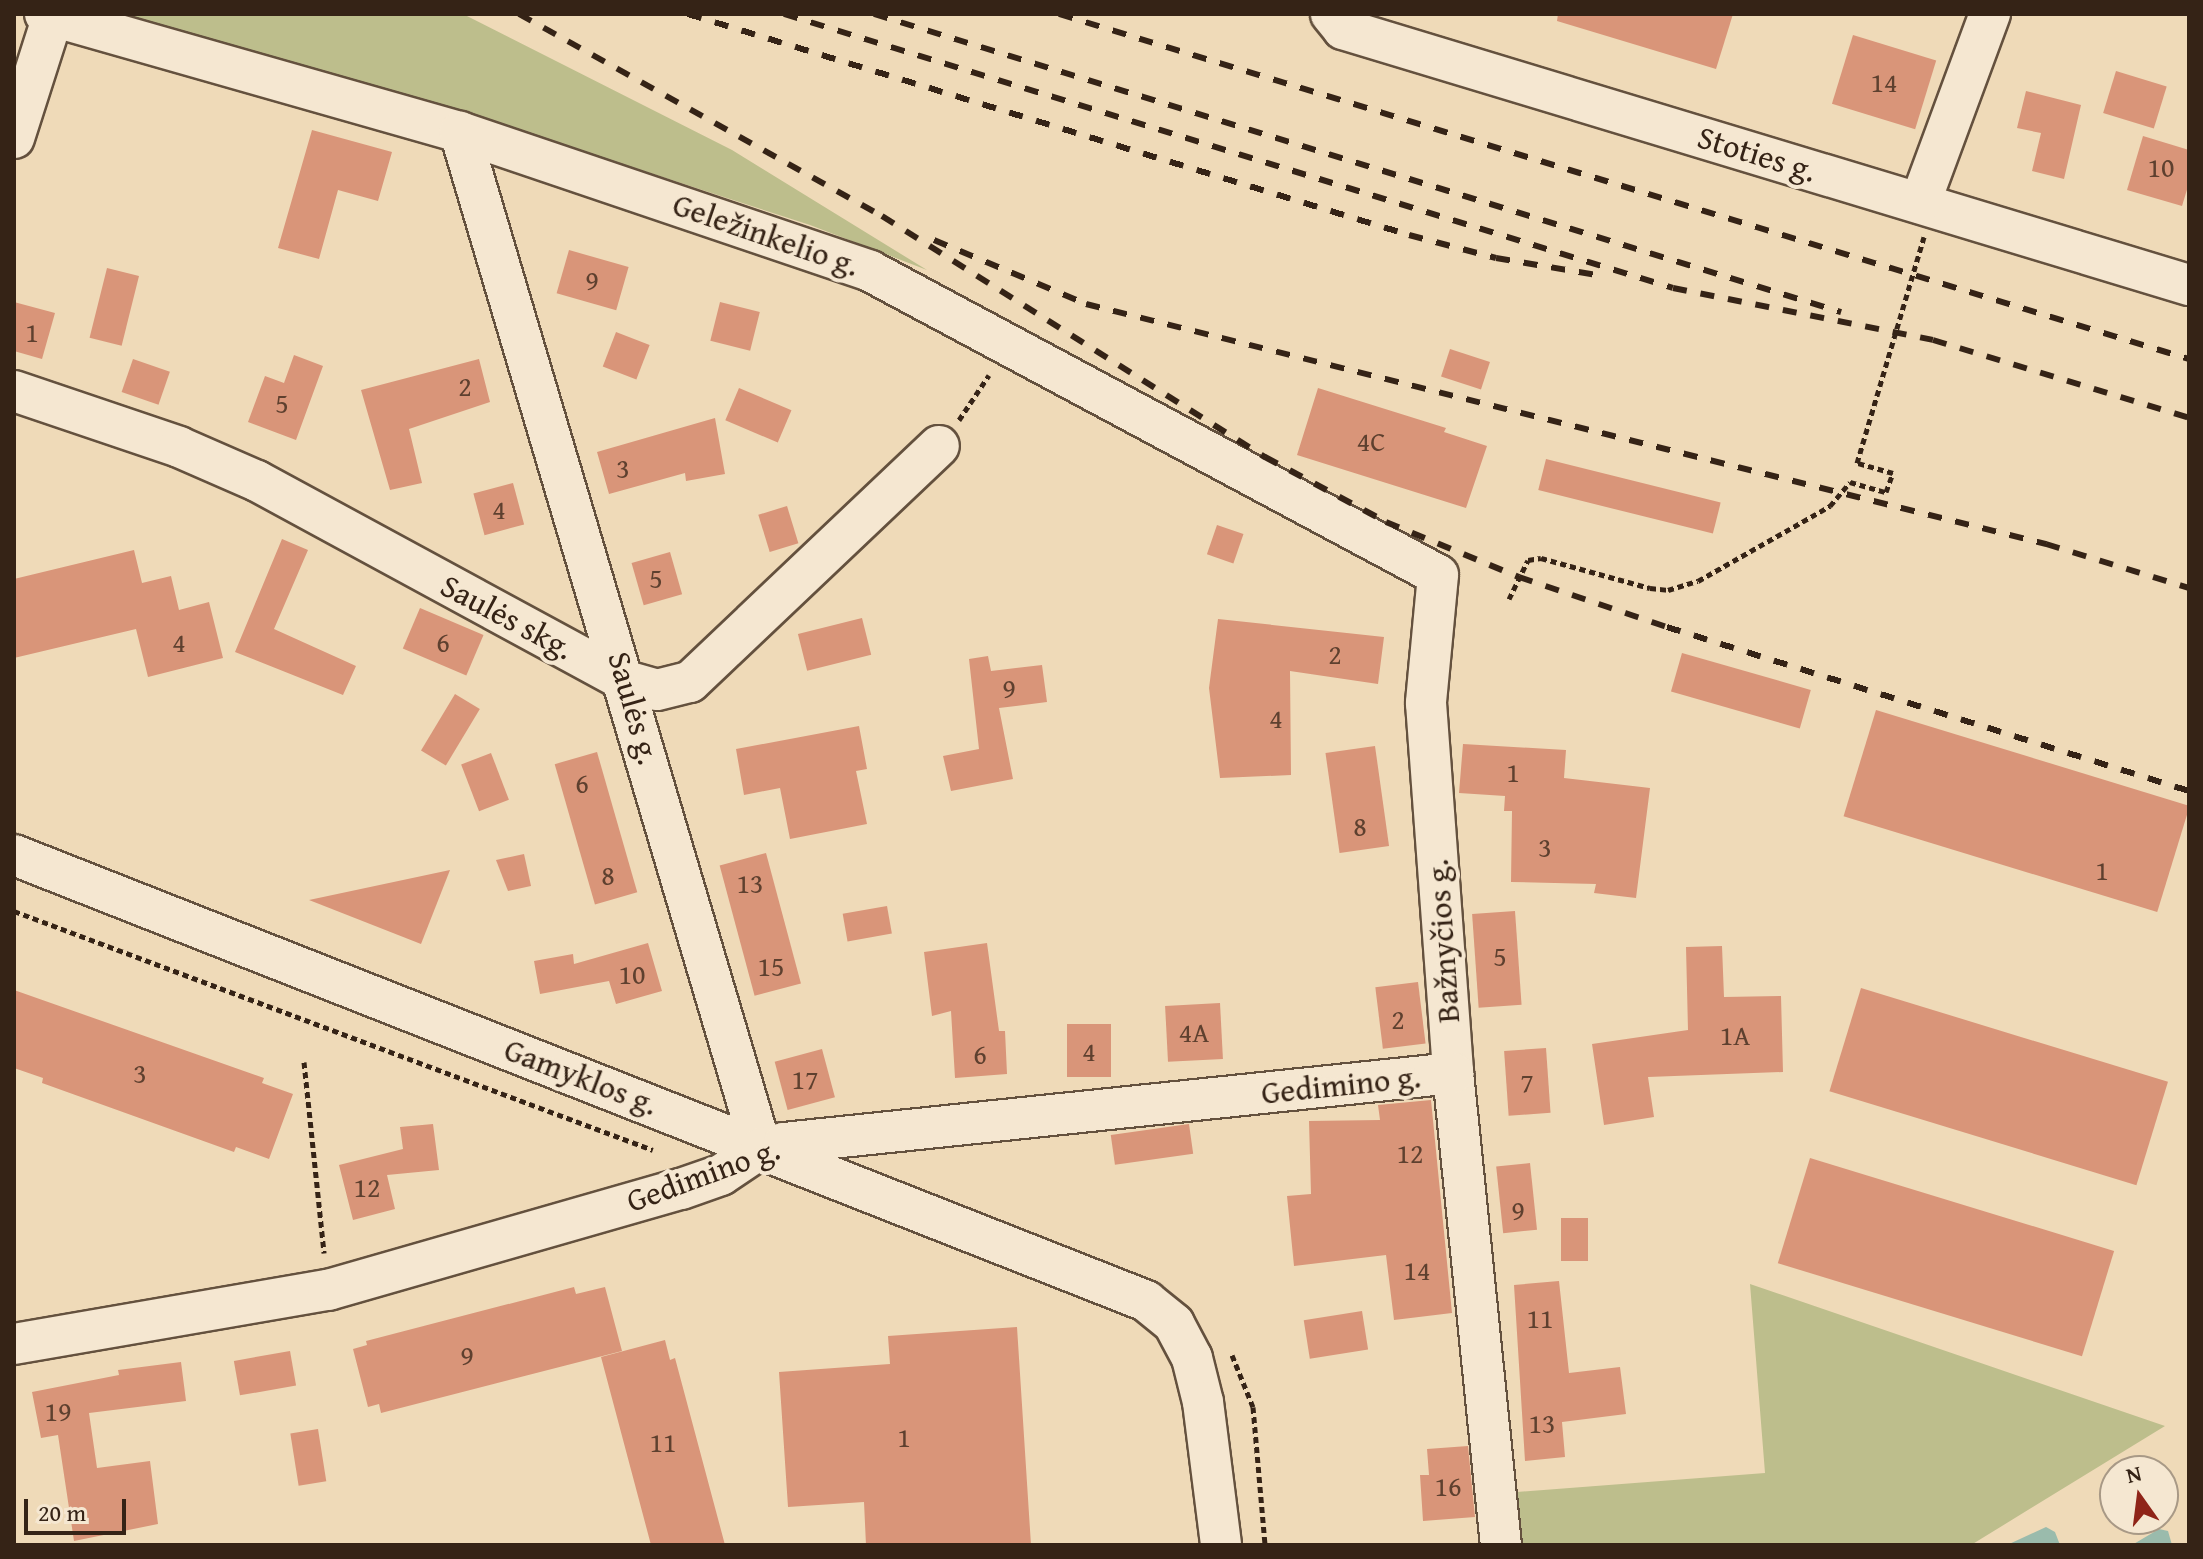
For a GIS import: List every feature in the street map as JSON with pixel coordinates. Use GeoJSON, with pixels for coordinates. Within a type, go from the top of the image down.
{"type":"FeatureCollection","features":[{"type":"Feature","properties":{"kind":"street","name":"Stoties g."},"geometry":{"type":"LineString","coordinates":[[1331,14],[1343,29],[1922,220],[2189,285]]}},
{"type":"Feature","properties":{"kind":"street"},"geometry":{"type":"LineString","coordinates":[[1922,220],[1990,14]]}},
{"type":"Feature","properties":{"kind":"street"},"geometry":{"type":"LineString","coordinates":[[14,138],[49,15]]}},
{"type":"Feature","properties":{"kind":"street","name":"Geležinkelio g."},"geometry":{"type":"LineString","coordinates":[[49,15],[460,132],[870,271],[1438,575]]}},
{"type":"Feature","properties":{"kind":"street","name":"Saulės g."},"geometry":{"type":"LineString","coordinates":[[460,132],[626,681],[761,1148]]}},
{"type":"Feature","properties":{"kind":"street","name":"Saulės skg."},"geometry":{"type":"LineString","coordinates":[[14,391],[179,447],[257,481],[626,681],[657,690],[690,682],[939,446]]}},
{"type":"Feature","properties":{"kind":"street","name":"Bažnyčios g."},"geometry":{"type":"LineString","coordinates":[[1438,575],[1426,703],[1453,1073],[1501,1545]]}},
{"type":"Feature","properties":{"kind":"street","name":"Gamyklos g."},"geometry":{"type":"LineString","coordinates":[[14,855],[1146,1301],[1174,1324],[1192,1358],[1203,1402],[1221,1545]]}},
{"type":"Feature","properties":{"kind":"street","name":"Gedimino g."},"geometry":{"type":"LineString","coordinates":[[14,1344],[328,1290],[681,1189],[721,1175],[761,1148],[1453,1073]]}},
{"type":"Feature","properties":{"kind":"path"},"geometry":{"type":"LineString","coordinates":[[1509,599],[1528,560],[1541,558],[1650,588],[1668,590],[1698,581],[1830,506],[1850,482],[1886,492],[1893,473],[1857,463],[1922,220]]}},
{"type":"Feature","properties":{"kind":"path"},"geometry":{"type":"LineString","coordinates":[[304,1062],[328,1290]]}},
{"type":"Feature","properties":{"kind":"green space"},"geometry":{"type":"Polygon","coordinates":[[[124,14],[463,14],[732,150],[927,270],[810,225],[465,113],[124,14]]]}},
{"type":"Feature","properties":{"kind":"green space"},"geometry":{"type":"Polygon","coordinates":[[[1750,1284],[2165,1426],[2118,1455],[2099,1455],[2099,1466],[1971,1545],[1522,1545],[1517,1492],[1765,1473],[1750,1284]]]}},
{"type":"Feature","properties":{"kind":"shaded area"},"geometry":{"type":"Polygon","coordinates":[[[2046,1527],[2055,1532],[2060,1545],[2007,1545],[2046,1527]]]}},
{"type":"Feature","properties":{"kind":"shaded area"},"geometry":{"type":"Polygon","coordinates":[[[2149,1535],[2169,1535],[2172,1545],[2132,1545],[2149,1535]]]}},
{"type":"Feature","properties":{"kind":"building"},"geometry":{"type":"Polygon","coordinates":[[[1558,14],[1733,14],[1716,69],[1557,21],[1558,14]]]}},
{"type":"Feature","properties":{"kind":"building"},"geometry":{"type":"Polygon","coordinates":[[[1853,35],[1936,60],[1915,129],[1832,104],[1853,35]]]}},
{"type":"Feature","properties":{"kind":"building"},"geometry":{"type":"Polygon","coordinates":[[[2116,71],[2167,86],[2154,129],[2103,113],[2116,71]]]}},
{"type":"Feature","properties":{"kind":"building"},"geometry":{"type":"Polygon","coordinates":[[[2026,91],[2081,105],[2064,179],[2032,171],[2041,133],[2017,128],[2026,91]]]}},
{"type":"Feature","properties":{"kind":"building"},"geometry":{"type":"Polygon","coordinates":[[[312,130],[392,152],[378,201],[338,190],[319,259],[278,248],[312,130]]]}},
{"type":"Feature","properties":{"kind":"building"},"geometry":{"type":"Polygon","coordinates":[[[2143,136],[2189,150],[2189,183],[2182,206],[2127,190],[2143,136]]]}},
{"type":"Feature","properties":{"kind":"building"},"geometry":{"type":"Polygon","coordinates":[[[569,250],[629,267],[616,310],[557,293],[569,250]]]}},
{"type":"Feature","properties":{"kind":"building"},"geometry":{"type":"Polygon","coordinates":[[[107,268],[139,276],[122,346],[90,338],[107,268]]]}},
{"type":"Feature","properties":{"kind":"building"},"geometry":{"type":"Polygon","coordinates":[[[14,302],[55,313],[42,359],[14,351],[14,302]]]}},
{"type":"Feature","properties":{"kind":"building"},"geometry":{"type":"Polygon","coordinates":[[[720,302],[760,312],[750,351],[710,341],[720,302]]]}},
{"type":"Feature","properties":{"kind":"building"},"geometry":{"type":"Polygon","coordinates":[[[616,332],[650,345],[636,379],[603,367],[616,332]]]}},
{"type":"Feature","properties":{"kind":"building"},"geometry":{"type":"Polygon","coordinates":[[[1450,349],[1490,362],[1481,390],[1441,377],[1450,349]]]}},
{"type":"Feature","properties":{"kind":"building"},"geometry":{"type":"Polygon","coordinates":[[[294,355],[323,366],[296,440],[248,422],[265,376],[284,383],[294,355]]]}},
{"type":"Feature","properties":{"kind":"building"},"geometry":{"type":"Polygon","coordinates":[[[133,359],[170,372],[158,405],[122,392],[133,359]]]}},
{"type":"Feature","properties":{"kind":"building"},"geometry":{"type":"Polygon","coordinates":[[[479,359],[490,402],[409,429],[422,483],[390,490],[361,390],[479,359]]]}},
{"type":"Feature","properties":{"kind":"building"},"geometry":{"type":"Polygon","coordinates":[[[739,388],[791,410],[778,442],[725,420],[739,388]]]}},
{"type":"Feature","properties":{"kind":"building"},"geometry":{"type":"Polygon","coordinates":[[[1318,388],[1446,428],[1444,432],[1487,446],[1466,508],[1297,455],[1318,388]]]}},
{"type":"Feature","properties":{"kind":"building"},"geometry":{"type":"Polygon","coordinates":[[[715,418],[725,474],[686,481],[685,473],[609,494],[597,452],[715,418]]]}},
{"type":"Feature","properties":{"kind":"building"},"geometry":{"type":"Polygon","coordinates":[[[1546,459],[1721,503],[1713,534],[1538,490],[1546,459]]]}},
{"type":"Feature","properties":{"kind":"building"},"geometry":{"type":"Polygon","coordinates":[[[513,483],[524,525],[485,535],[473,494],[513,483]]]}},
{"type":"Feature","properties":{"kind":"building"},"geometry":{"type":"Polygon","coordinates":[[[787,506],[798,543],[770,552],[758,515],[787,506]]]}},
{"type":"Feature","properties":{"kind":"building"},"geometry":{"type":"Polygon","coordinates":[[[1217,525],[1243,534],[1233,563],[1207,554],[1217,525]]]}},
{"type":"Feature","properties":{"kind":"building"},"geometry":{"type":"Polygon","coordinates":[[[282,539],[308,550],[274,629],[356,666],[343,695],[235,652],[282,539]]]}},
{"type":"Feature","properties":{"kind":"building"},"geometry":{"type":"Polygon","coordinates":[[[134,550],[142,583],[171,576],[179,610],[209,602],[223,658],[148,677],[136,629],[14,658],[14,579],[134,550]]]}},
{"type":"Feature","properties":{"kind":"building"},"geometry":{"type":"Polygon","coordinates":[[[670,552],[682,594],[644,605],[632,563],[670,552]]]}},
{"type":"Feature","properties":{"kind":"building"},"geometry":{"type":"Polygon","coordinates":[[[420,608],[484,635],[466,675],[403,649],[420,608]]]}},
{"type":"Feature","properties":{"kind":"building"},"geometry":{"type":"Polygon","coordinates":[[[862,618],[871,655],[807,671],[798,634],[862,618]]]}},
{"type":"Feature","properties":{"kind":"building"},"geometry":{"type":"Polygon","coordinates":[[[1218,619],[1384,637],[1378,684],[1290,671],[1291,775],[1220,778],[1209,688],[1218,619]]]}},
{"type":"Feature","properties":{"kind":"building"},"geometry":{"type":"Polygon","coordinates":[[[1682,653],[1811,690],[1800,728],[1671,691],[1682,653]]]}},
{"type":"Feature","properties":{"kind":"building"},"geometry":{"type":"Polygon","coordinates":[[[988,656],[991,671],[1042,665],[1047,702],[999,708],[1013,779],[951,791],[943,756],[979,749],[969,659],[988,656]]]}},
{"type":"Feature","properties":{"kind":"building"},"geometry":{"type":"Polygon","coordinates":[[[455,694],[480,709],[446,766],[421,751],[455,694]]]}},
{"type":"Feature","properties":{"kind":"building"},"geometry":{"type":"Polygon","coordinates":[[[1876,710],[2189,806],[2157,912],[1844,816],[1876,710]]]}},
{"type":"Feature","properties":{"kind":"building"},"geometry":{"type":"Polygon","coordinates":[[[859,726],[867,769],[856,771],[867,824],[790,839],[780,788],[744,795],[736,749],[859,726]]]}},
{"type":"Feature","properties":{"kind":"building"},"geometry":{"type":"Polygon","coordinates":[[[1463,744],[1566,750],[1564,778],[1650,788],[1636,898],[1594,893],[1596,884],[1511,882],[1512,811],[1504,811],[1505,796],[1459,793],[1463,744]]]}},
{"type":"Feature","properties":{"kind":"building"},"geometry":{"type":"Polygon","coordinates":[[[1375,746],[1389,846],[1340,853],[1325,753],[1375,746]]]}},
{"type":"Feature","properties":{"kind":"building"},"geometry":{"type":"Polygon","coordinates":[[[597,752],[637,892],[595,904],[555,764],[597,752]]]}},
{"type":"Feature","properties":{"kind":"building"},"geometry":{"type":"Polygon","coordinates":[[[491,753],[509,800],[479,811],[461,764],[491,753]]]}},
{"type":"Feature","properties":{"kind":"building"},"geometry":{"type":"Polygon","coordinates":[[[766,853],[801,983],[755,996],[720,865],[766,853]]]}},
{"type":"Feature","properties":{"kind":"building"},"geometry":{"type":"Polygon","coordinates":[[[524,854],[531,886],[508,891],[496,860],[524,854]]]}},
{"type":"Feature","properties":{"kind":"building"},"geometry":{"type":"Polygon","coordinates":[[[450,870],[421,944],[309,900],[450,870]]]}},
{"type":"Feature","properties":{"kind":"building"},"geometry":{"type":"Polygon","coordinates":[[[887,906],[892,934],[848,941],[843,914],[887,906]]]}},
{"type":"Feature","properties":{"kind":"building"},"geometry":{"type":"Polygon","coordinates":[[[1515,911],[1522,1005],[1479,1008],[1472,914],[1515,911]]]}},
{"type":"Feature","properties":{"kind":"building"},"geometry":{"type":"Polygon","coordinates":[[[648,943],[662,991],[616,1004],[609,981],[540,994],[534,961],[573,954],[574,964],[648,943]]]}},
{"type":"Feature","properties":{"kind":"building"},"geometry":{"type":"Polygon","coordinates":[[[987,943],[999,1031],[1005,1031],[1007,1074],[955,1078],[951,1011],[932,1016],[924,952],[987,943]]]}},
{"type":"Feature","properties":{"kind":"building"},"geometry":{"type":"Polygon","coordinates":[[[1722,946],[1724,997],[1781,996],[1783,1072],[1648,1077],[1654,1117],[1604,1125],[1592,1044],[1688,1030],[1686,947],[1722,946]]]}},
{"type":"Feature","properties":{"kind":"building"},"geometry":{"type":"Polygon","coordinates":[[[1418,982],[1426,1044],[1383,1049],[1375,987],[1418,982]]]}},
{"type":"Feature","properties":{"kind":"building"},"geometry":{"type":"Polygon","coordinates":[[[1861,988],[2168,1082],[2136,1185],[1829,1091],[1861,988]]]}},
{"type":"Feature","properties":{"kind":"building"},"geometry":{"type":"Polygon","coordinates":[[[14,990],[264,1078],[262,1083],[293,1094],[269,1159],[236,1147],[234,1152],[42,1083],[43,1078],[14,1068],[14,990]]]}},
{"type":"Feature","properties":{"kind":"building"},"geometry":{"type":"Polygon","coordinates":[[[1220,1003],[1223,1059],[1168,1062],[1165,1006],[1220,1003]]]}},
{"type":"Feature","properties":{"kind":"building"},"geometry":{"type":"Polygon","coordinates":[[[1067,1024],[1111,1024],[1111,1077],[1067,1077],[1067,1024]]]}},
{"type":"Feature","properties":{"kind":"building"},"geometry":{"type":"Polygon","coordinates":[[[1546,1048],[1551,1113],[1509,1116],[1504,1051],[1546,1048]]]}},
{"type":"Feature","properties":{"kind":"building"},"geometry":{"type":"Polygon","coordinates":[[[822,1049],[835,1097],[788,1110],[775,1062],[822,1049]]]}},
{"type":"Feature","properties":{"kind":"building"},"geometry":{"type":"Polygon","coordinates":[[[1431,1100],[1452,1313],[1394,1320],[1386,1255],[1294,1266],[1287,1196],[1311,1194],[1309,1121],[1380,1120],[1378,1105],[1431,1100]]]}},
{"type":"Feature","properties":{"kind":"building"},"geometry":{"type":"Polygon","coordinates":[[[433,1124],[439,1170],[387,1175],[395,1209],[353,1220],[339,1165],[403,1149],[400,1127],[433,1124]]]}},
{"type":"Feature","properties":{"kind":"building"},"geometry":{"type":"Polygon","coordinates":[[[1189,1124],[1193,1154],[1115,1165],[1111,1135],[1189,1124]]]}},
{"type":"Feature","properties":{"kind":"building"},"geometry":{"type":"Polygon","coordinates":[[[1810,1158],[2114,1251],[2082,1356],[1778,1263],[1810,1158]]]}},
{"type":"Feature","properties":{"kind":"building"},"geometry":{"type":"Polygon","coordinates":[[[1530,1163],[1537,1230],[1503,1233],[1496,1167],[1530,1163]]]}},
{"type":"Feature","properties":{"kind":"building"},"geometry":{"type":"Polygon","coordinates":[[[1561,1218],[1588,1218],[1588,1261],[1561,1261],[1561,1218]]]}},
{"type":"Feature","properties":{"kind":"building"},"geometry":{"type":"Polygon","coordinates":[[[1559,1281],[1569,1373],[1620,1367],[1626,1414],[1562,1422],[1565,1457],[1525,1461],[1514,1285],[1559,1281]]]}},
{"type":"Feature","properties":{"kind":"building"},"geometry":{"type":"Polygon","coordinates":[[[574,1287],[576,1294],[605,1287],[622,1351],[381,1413],[379,1404],[368,1407],[353,1349],[367,1345],[366,1341],[574,1287]]]}},
{"type":"Feature","properties":{"kind":"building"},"geometry":{"type":"Polygon","coordinates":[[[1362,1311],[1368,1350],[1310,1359],[1304,1320],[1362,1311]]]}},
{"type":"Feature","properties":{"kind":"building"},"geometry":{"type":"Polygon","coordinates":[[[1017,1327],[1031,1545],[866,1545],[864,1502],[788,1507],[779,1372],[890,1364],[888,1336],[1017,1327]]]}},
{"type":"Feature","properties":{"kind":"building"},"geometry":{"type":"Polygon","coordinates":[[[665,1340],[670,1360],[675,1358],[725,1545],[651,1545],[601,1357],[665,1340]]]}},
{"type":"Feature","properties":{"kind":"building"},"geometry":{"type":"Polygon","coordinates":[[[290,1351],[296,1385],[240,1395],[234,1361],[290,1351]]]}},
{"type":"Feature","properties":{"kind":"building"},"geometry":{"type":"Polygon","coordinates":[[[181,1362],[186,1401],[89,1413],[97,1468],[150,1461],[158,1524],[74,1541],[58,1435],[41,1438],[32,1392],[119,1375],[118,1370],[181,1362]]]}},
{"type":"Feature","properties":{"kind":"building"},"geometry":{"type":"Polygon","coordinates":[[[318,1429],[326,1481],[299,1486],[290,1433],[318,1429]]]}},
{"type":"Feature","properties":{"kind":"building"},"geometry":{"type":"Polygon","coordinates":[[[1468,1446],[1475,1517],[1423,1521],[1420,1475],[1429,1475],[1427,1449],[1468,1446]]]}},
{"type":"Feature","properties":{"kind":"railway"},"geometry":{"type":"LineString","coordinates":[[519,14],[882,216],[1265,457],[1386,522],[1519,577],[1667,627],[2189,791]]}},
{"type":"Feature","properties":{"kind":"railway"},"geometry":{"type":"LineString","coordinates":[[688,14],[1409,235],[1496,258],[1602,276]]}},
{"type":"Feature","properties":{"kind":"railway"},"geometry":{"type":"LineString","coordinates":[[784,14],[1673,288],[1933,340],[2189,418]]}},
{"type":"Feature","properties":{"kind":"railway"},"geometry":{"type":"LineString","coordinates":[[874,14],[1841,312]]}},
{"type":"Feature","properties":{"kind":"railway"},"geometry":{"type":"LineString","coordinates":[[1059,14],[2189,359]]}},
{"type":"Feature","properties":{"kind":"railway"},"geometry":{"type":"LineString","coordinates":[[934,240],[1086,304],[2046,544],[2189,588]]}}]}
